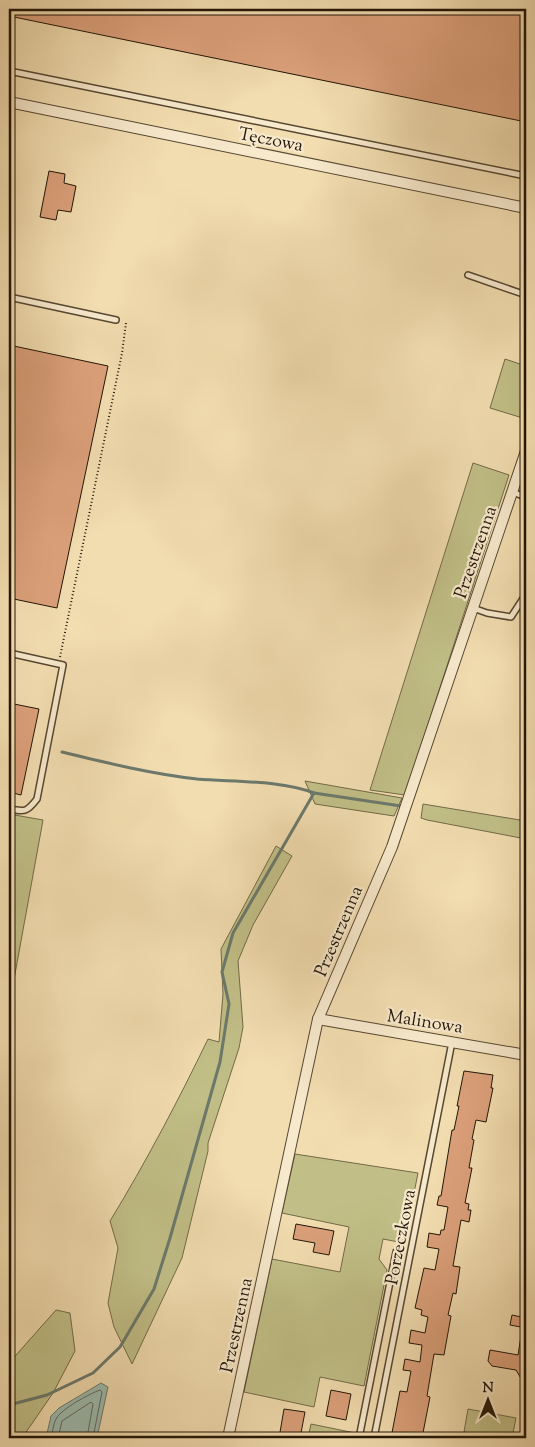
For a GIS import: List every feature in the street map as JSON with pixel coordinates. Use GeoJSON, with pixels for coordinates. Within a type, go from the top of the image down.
{"type":"FeatureCollection","features":[{"type":"Feature","properties":{"kind":"street","name":"Tęczowa"},"geometry":{"type":"LineString","coordinates":[[9,102],[526,208]]}},
{"type":"Feature","properties":{"kind":"street","name":"Przestrzenna"},"geometry":{"type":"LineString","coordinates":[[228,1438],[318,1019],[392,847],[526,451]]}},
{"type":"Feature","properties":{"kind":"street","name":"Malinowa"},"geometry":{"type":"LineString","coordinates":[[318,1019],[526,1055]]}},
{"type":"Feature","properties":{"kind":"lane"},"geometry":{"type":"LineString","coordinates":[[9,71],[526,176]]}},
{"type":"Feature","properties":{"kind":"lane"},"geometry":{"type":"LineString","coordinates":[[468,274],[526,295]]}},
{"type":"Feature","properties":{"kind":"lane"},"geometry":{"type":"LineString","coordinates":[[9,297],[116,320]]}},
{"type":"Feature","properties":{"kind":"lane"},"geometry":{"type":"LineString","coordinates":[[512,492],[526,497]]}},
{"type":"Feature","properties":{"kind":"lane"},"geometry":{"type":"LineString","coordinates":[[473,608],[487,613],[511,617],[526,594]]}},
{"type":"Feature","properties":{"kind":"lane"},"geometry":{"type":"LineString","coordinates":[[9,653],[63,665],[37,799],[30,808],[22,812],[9,809]]}},
{"type":"Feature","properties":{"kind":"lane","name":"Porzeczkowa"},"geometry":{"type":"LineString","coordinates":[[374,1438],[452,1042]]}},
{"type":"Feature","properties":{"kind":"lane"},"geometry":{"type":"LineString","coordinates":[[360,1438],[396,1252]]}},
{"type":"Feature","properties":{"kind":"path"},"geometry":{"type":"LineString","coordinates":[[58,664],[122,353],[126,322],[116,320]]}},
{"type":"Feature","properties":{"kind":"shaded area"},"geometry":{"type":"Polygon","coordinates":[[[505,359],[526,366],[526,419],[490,408],[505,359]]]}},
{"type":"Feature","properties":{"kind":"shaded area"},"geometry":{"type":"Polygon","coordinates":[[[473,463],[509,475],[405,795],[370,790],[473,463]]]}},
{"type":"Feature","properties":{"kind":"shaded area"},"geometry":{"type":"Polygon","coordinates":[[[305,781],[402,798],[394,816],[315,804],[305,781]]]}},
{"type":"Feature","properties":{"kind":"shaded area"},"geometry":{"type":"Polygon","coordinates":[[[423,804],[526,821],[526,839],[421,818],[423,804]]]}},
{"type":"Feature","properties":{"kind":"shaded area"},"geometry":{"type":"Polygon","coordinates":[[[9,814],[43,820],[9,1007],[9,814]]]}},
{"type":"Feature","properties":{"kind":"shaded area"},"geometry":{"type":"Polygon","coordinates":[[[276,846],[292,856],[253,925],[238,961],[243,1027],[239,1048],[208,1143],[208,1151],[182,1258],[132,1364],[114,1327],[108,1303],[118,1248],[110,1221],[161,1131],[208,1039],[219,1042],[223,994],[221,949],[276,846]]]}},
{"type":"Feature","properties":{"kind":"shaded area"},"geometry":{"type":"Polygon","coordinates":[[[295,1154],[418,1173],[404,1243],[383,1239],[379,1259],[387,1270],[364,1386],[320,1377],[314,1407],[244,1392],[272,1259],[340,1272],[349,1227],[282,1213],[295,1154]]]}},
{"type":"Feature","properties":{"kind":"shaded area"},"geometry":{"type":"Polygon","coordinates":[[[56,1310],[70,1313],[75,1351],[53,1393],[22,1438],[9,1438],[9,1363],[56,1310]]]}},
{"type":"Feature","properties":{"kind":"shaded area"},"geometry":{"type":"Polygon","coordinates":[[[468,1409],[516,1418],[512,1438],[499,1438],[464,1432],[468,1409]]]}},
{"type":"Feature","properties":{"kind":"shaded area"},"geometry":{"type":"Polygon","coordinates":[[[311,1424],[355,1433],[354,1438],[308,1438],[311,1424]]]}},
{"type":"Feature","properties":{"kind":"water"},"geometry":{"type":"Polygon","coordinates":[[[101,1383],[108,1387],[97,1438],[46,1438],[51,1416],[59,1408],[101,1383]]]}},
{"type":"Feature","properties":{"kind":"building"},"geometry":{"type":"Polygon","coordinates":[[[9,9],[526,9],[526,122],[9,16],[9,9]]]}},
{"type":"Feature","properties":{"kind":"building"},"geometry":{"type":"Polygon","coordinates":[[[49,171],[65,174],[64,183],[76,186],[71,212],[58,210],[56,220],[40,217],[49,171]]]}},
{"type":"Feature","properties":{"kind":"building"},"geometry":{"type":"Polygon","coordinates":[[[9,345],[108,366],[57,608],[9,598],[9,345]]]}},
{"type":"Feature","properties":{"kind":"building"},"geometry":{"type":"Polygon","coordinates":[[[9,703],[39,709],[21,795],[9,792],[9,703]]]}},
{"type":"Feature","properties":{"kind":"building"},"geometry":{"type":"Polygon","coordinates":[[[464,1071],[493,1075],[491,1088],[493,1088],[486,1122],[476,1120],[472,1139],[474,1140],[469,1168],[472,1168],[465,1203],[469,1204],[468,1210],[471,1210],[469,1222],[461,1220],[453,1266],[460,1267],[456,1294],[453,1293],[448,1315],[451,1316],[444,1355],[434,1354],[427,1396],[430,1397],[422,1438],[391,1438],[400,1391],[407,1392],[411,1371],[403,1370],[405,1359],[420,1362],[422,1345],[409,1343],[411,1330],[425,1333],[428,1317],[421,1315],[422,1310],[415,1308],[424,1268],[435,1270],[439,1249],[427,1247],[429,1233],[440,1235],[441,1230],[444,1230],[448,1207],[437,1205],[439,1196],[441,1196],[464,1071]]]}},
{"type":"Feature","properties":{"kind":"building"},"geometry":{"type":"Polygon","coordinates":[[[296,1224],[334,1231],[329,1255],[313,1252],[315,1243],[293,1239],[296,1224]]]}},
{"type":"Feature","properties":{"kind":"building"},"geometry":{"type":"Polygon","coordinates":[[[512,1315],[526,1318],[526,1328],[510,1325],[512,1315]]]}},
{"type":"Feature","properties":{"kind":"building"},"geometry":{"type":"Polygon","coordinates":[[[521,1336],[526,1337],[526,1387],[516,1370],[492,1366],[488,1361],[490,1350],[518,1355],[521,1336]]]}},
{"type":"Feature","properties":{"kind":"building"},"geometry":{"type":"Polygon","coordinates":[[[331,1390],[351,1394],[346,1420],[326,1416],[331,1390]]]}},
{"type":"Feature","properties":{"kind":"building"},"geometry":{"type":"Polygon","coordinates":[[[284,1409],[305,1412],[300,1438],[279,1438],[284,1409]]]}},
{"type":"Feature","properties":{"kind":"waterway"},"geometry":{"type":"LineString","coordinates":[[62,752],[163,774],[197,779],[257,782],[287,786],[314,793]]}},
{"type":"Feature","properties":{"kind":"waterway"},"geometry":{"type":"LineString","coordinates":[[9,1405],[47,1395],[93,1373],[120,1347],[154,1289],[220,1062],[229,1004],[222,972],[233,933],[314,793],[401,806]]}}]}
